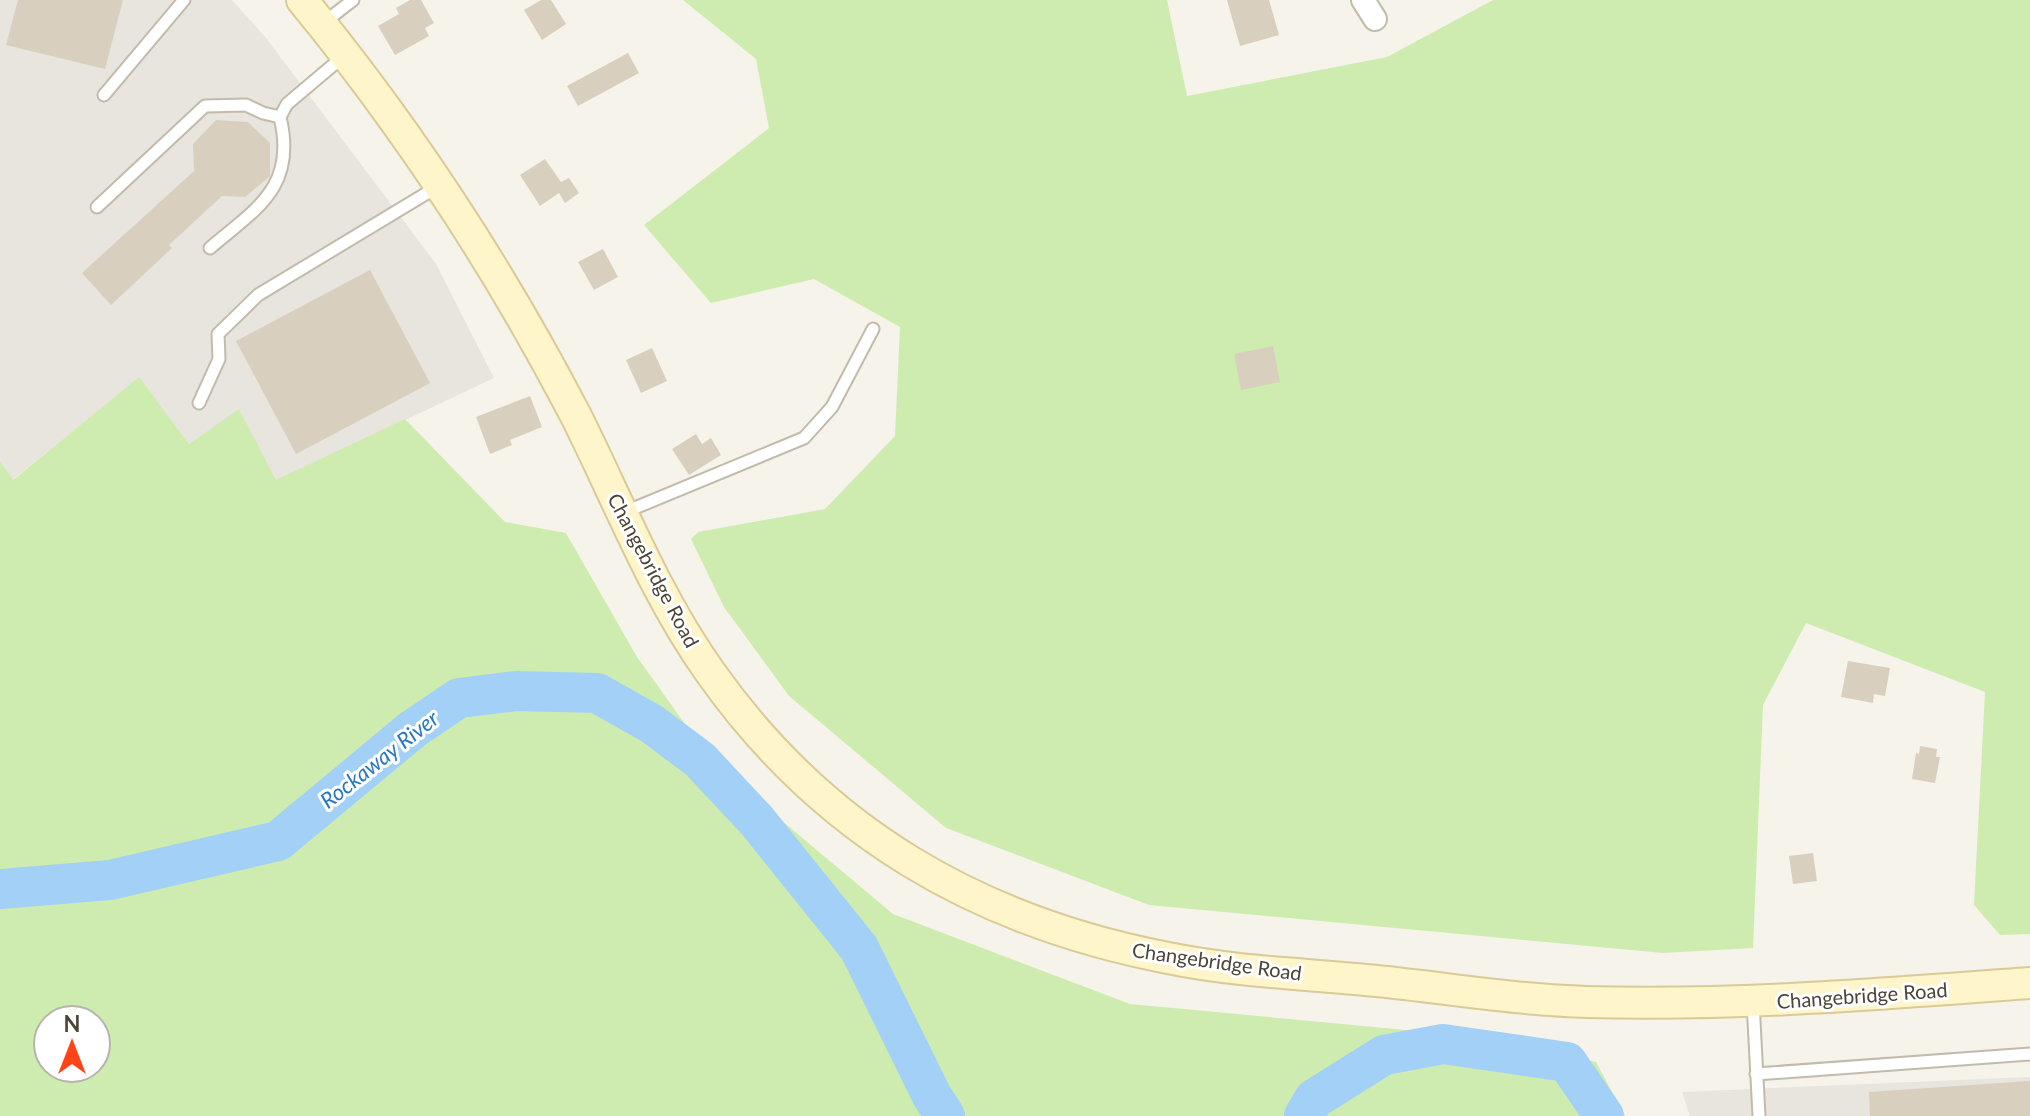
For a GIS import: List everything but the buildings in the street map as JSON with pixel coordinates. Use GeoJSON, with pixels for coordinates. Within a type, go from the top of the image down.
{"type":"FeatureCollection","features":[{"type":"Feature","properties":{"kind":"main road","name":"Changebridge Road"},"geometry":{"type":"LineString","coordinates":[[302,0],[441,184],[516,305],[576,417],[676,620],[709,670],[745,719],[786,763],[878,841],[929,874],[978,900],[1039,925],[1171,959],[1579,1002],[1753,1002],[2030,983]]}},
{"type":"Feature","properties":{"kind":"lane"},"geometry":{"type":"LineString","coordinates":[[104,95],[184,0]]}},
{"type":"Feature","properties":{"kind":"lane"},"geometry":{"type":"LineString","coordinates":[[322,24],[353,0]]}},
{"type":"Feature","properties":{"kind":"lane"},"geometry":{"type":"LineString","coordinates":[[210,248],[265,201],[279,181],[284,134],[280,117],[287,104],[345,54]]}},
{"type":"Feature","properties":{"kind":"lane"},"geometry":{"type":"LineString","coordinates":[[97,207],[205,106],[246,105],[280,117]]}},
{"type":"Feature","properties":{"kind":"lane"},"geometry":{"type":"LineString","coordinates":[[199,403],[219,359],[218,334],[258,295],[441,184]]}},
{"type":"Feature","properties":{"kind":"lane"},"geometry":{"type":"LineString","coordinates":[[622,513],[804,438],[832,407],[873,329]]}},
{"type":"Feature","properties":{"kind":"lane"},"geometry":{"type":"LineString","coordinates":[[1753,1002],[1759,1116]]}},
{"type":"Feature","properties":{"kind":"lane"},"geometry":{"type":"LineString","coordinates":[[1756,1074],[2030,1054]]}},
{"type":"Feature","properties":{"kind":"shaded area"},"geometry":{"type":"Polygon","coordinates":[[[0,0],[232,0],[266,38],[436,264],[494,378],[276,481],[239,410],[189,444],[139,378],[12,480],[0,461],[0,0]]]}},
{"type":"Feature","properties":{"kind":"shaded area"},"geometry":{"type":"Polygon","coordinates":[[[2030,1077],[2030,1116],[1690,1116],[1682,1092],[2030,1077]]]}},
{"type":"Feature","properties":{"kind":"green space"},"geometry":{"type":"Polygon","coordinates":[[[683,0],[1167,0],[1187,96],[1387,57],[1493,0],[2030,0],[2030,934],[2000,935],[1974,905],[1985,692],[1806,623],[1763,705],[1753,948],[1663,953],[1149,905],[946,828],[789,696],[724,607],[691,539],[698,532],[825,509],[895,436],[900,327],[814,279],[711,303],[644,225],[769,128],[756,59],[683,0]]]}},
{"type":"Feature","properties":{"kind":"green space"},"geometry":{"type":"Polygon","coordinates":[[[139,377],[189,444],[239,409],[276,480],[405,419],[505,522],[566,533],[637,657],[713,763],[893,914],[1130,1004],[1576,1046],[1560,1055],[1596,1062],[1625,1116],[0,1116],[0,461],[13,480],[139,377]]]}},
{"type":"Feature","properties":{"kind":"waterway","name":"Rockaway River"},"geometry":{"type":"LineString","coordinates":[[0,889],[110,880],[278,841],[413,729],[459,698],[516,691],[597,693],[652,724],[700,760],[757,821],[859,948],[932,1096],[945,1116]]}},
{"type":"Feature","properties":{"kind":"waterway","name":"Rockaway River"},"geometry":{"type":"LineString","coordinates":[[1304,1116],[1314,1099],[1384,1055],[1443,1044],[1567,1062],[1604,1116]]}}]}
